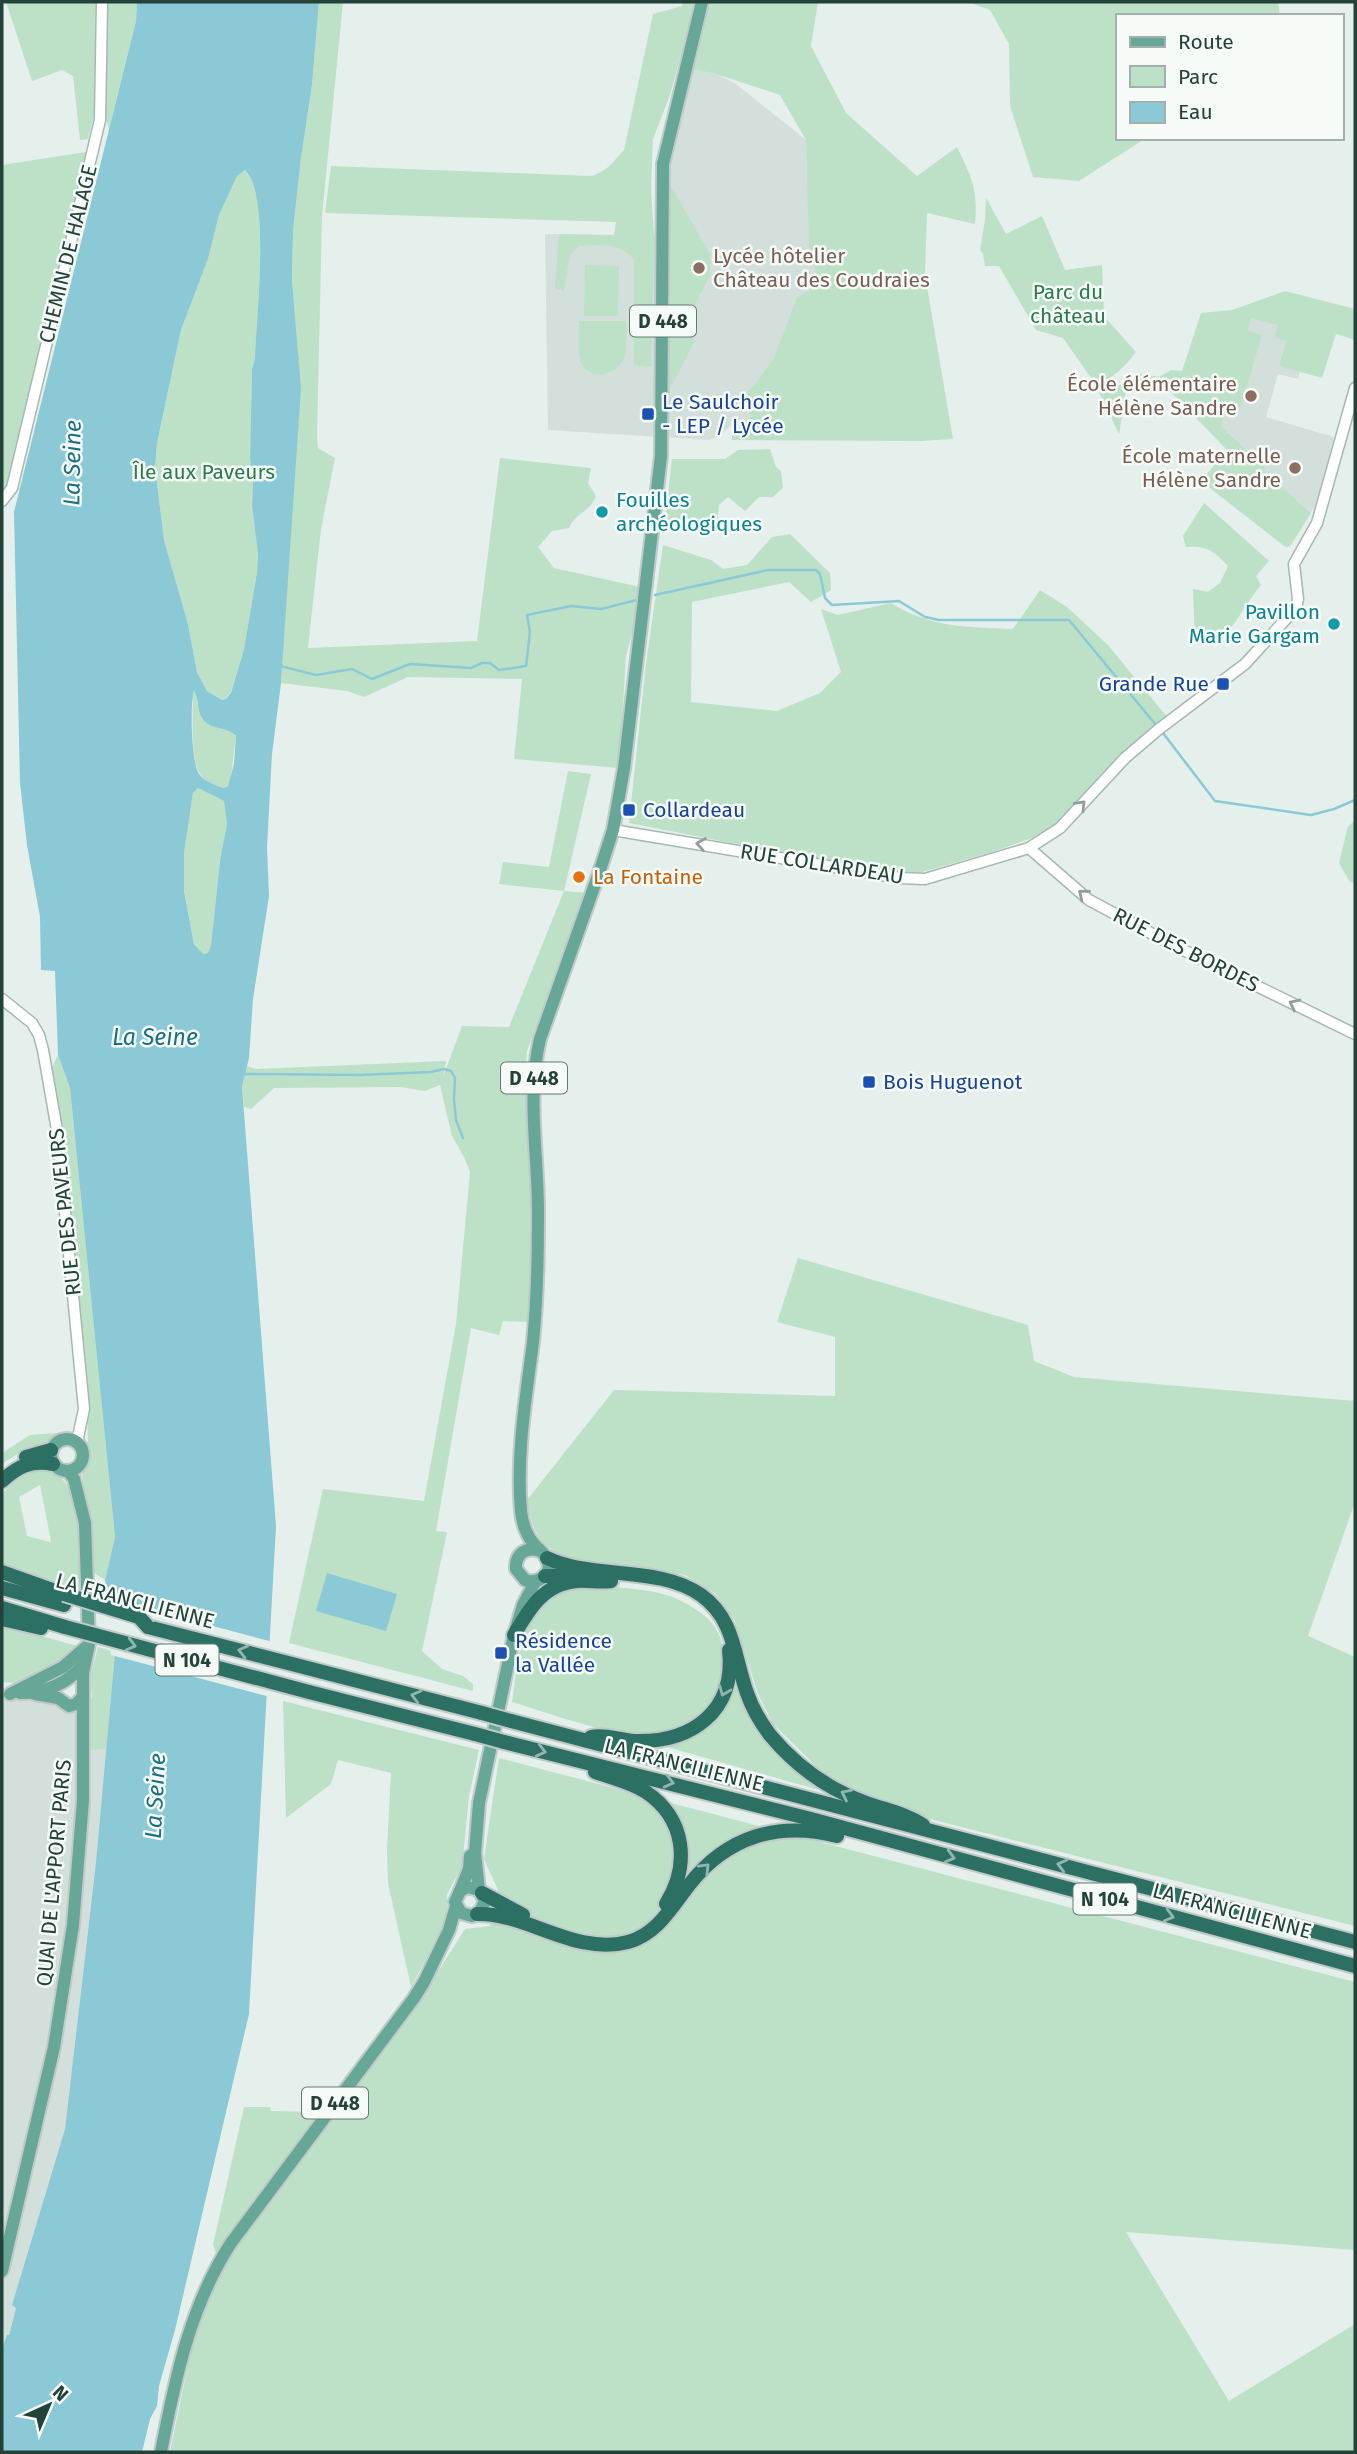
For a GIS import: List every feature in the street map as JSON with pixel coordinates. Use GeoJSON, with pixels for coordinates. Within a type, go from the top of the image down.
{"type":"FeatureCollection","features":[{"type":"Feature","properties":{"kind":"highway"},"geometry":{"type":"LineString","coordinates":[[2,1471],[23,1458],[52,1457]]}},
{"type":"Feature","properties":{"kind":"highway"},"geometry":{"type":"LineString","coordinates":[[2,1481],[16,1469],[52,1457]]}},
{"type":"Feature","properties":{"kind":"highway"},"geometry":{"type":"LineString","coordinates":[[543,1554],[573,1567],[671,1581],[701,1595],[724,1619],[731,1633],[747,1694],[757,1715],[782,1748],[812,1775],[831,1787],[867,1803],[910,1816],[930,1830]]}},
{"type":"Feature","properties":{"kind":"highway"},"geometry":{"type":"LineString","coordinates":[[2,1572],[64,1600]]}},
{"type":"Feature","properties":{"kind":"highway"},"geometry":{"type":"LineString","coordinates":[[540,1579],[558,1574],[594,1577],[677,1592],[694,1599],[710,1613],[723,1632],[730,1664],[729,1680],[712,1714],[686,1732],[671,1738],[632,1741],[595,1736],[583,1740]]}},
{"type":"Feature","properties":{"kind":"highway"},"geometry":{"type":"LineString","coordinates":[[514,1635],[544,1592],[568,1582],[611,1581]]}},
{"type":"Feature","properties":{"kind":"highway","name":"LA FRANCILIENNE"},"geometry":{"type":"LineString","coordinates":[[2,1588],[139,1617],[148,1627],[1355,1942]]}},
{"type":"Feature","properties":{"kind":"highway","name":"LA FRANCILIENNE"},"geometry":{"type":"LineString","coordinates":[[2,1608],[309,1692],[798,1815],[1355,1966]]}},
{"type":"Feature","properties":{"kind":"highway"},"geometry":{"type":"LineString","coordinates":[[2,1619],[41,1628],[65,1627]]}},
{"type":"Feature","properties":{"kind":"highway"},"geometry":{"type":"LineString","coordinates":[[480,1891],[512,1911],[597,1939],[620,1937],[637,1931],[661,1912],[673,1892],[681,1869],[680,1842],[673,1821],[659,1802],[645,1791],[593,1772],[579,1761]]}},
{"type":"Feature","properties":{"kind":"highway"},"geometry":{"type":"LineString","coordinates":[[475,1915],[489,1914],[505,1918],[590,1944],[623,1943],[654,1928],[705,1867],[737,1843],[792,1829],[821,1832],[867,1843],[884,1840]]}},
{"type":"Feature","properties":{"kind":"main road","name":"D 448"},"geometry":{"type":"LineString","coordinates":[[543,1554],[532,1543],[521,1511],[523,1415],[538,1272],[539,1210],[534,1074],[540,1039],[613,830],[624,768],[663,426],[663,164],[702,2]]}},
{"type":"Feature","properties":{"kind":"main road"},"geometry":{"type":"LineString","coordinates":[[65,1438],[77,1442],[84,1453],[80,1465],[69,1472],[62,1471],[52,1457],[54,1445],[65,1438]]}},
{"type":"Feature","properties":{"kind":"main road","name":"QUAI DE L'APPORT PARIS"},"geometry":{"type":"LineString","coordinates":[[2,2271],[54,2047],[69,1963],[83,1800],[82,1692],[89,1644],[85,1523],[74,1479],[69,1472]]}},
{"type":"Feature","properties":{"kind":"main road","name":"D 448"},"geometry":{"type":"LineString","coordinates":[[516,1559],[524,1525]]}},
{"type":"Feature","properties":{"kind":"main road"},"geometry":{"type":"LineString","coordinates":[[521,1577],[520,1595],[471,1813],[468,1869],[456,1898],[460,1913],[475,1915],[484,1905],[475,1853],[479,1803],[514,1635],[523,1605],[549,1567],[543,1554],[529,1549],[524,1551],[516,1559],[516,1569],[525,1580],[540,1579]]}},
{"type":"Feature","properties":{"kind":"main road"},"geometry":{"type":"LineString","coordinates":[[6,1693],[63,1667],[79,1656],[89,1644]]}},
{"type":"Feature","properties":{"kind":"main road"},"geometry":{"type":"LineString","coordinates":[[64,1692],[84,1664]]}},
{"type":"Feature","properties":{"kind":"main road"},"geometry":{"type":"LineString","coordinates":[[6,1693],[64,1692],[76,1680],[82,1692],[76,1704],[64,1692]]}},
{"type":"Feature","properties":{"kind":"main road"},"geometry":{"type":"LineString","coordinates":[[64,1692],[84,1723]]}},
{"type":"Feature","properties":{"kind":"main road"},"geometry":{"type":"LineString","coordinates":[[460,1891],[467,1887],[480,1891]]}},
{"type":"Feature","properties":{"kind":"main road","name":"D 448"},"geometry":{"type":"LineString","coordinates":[[161,2452],[189,2333],[205,2287],[218,2263],[414,1998],[445,1939],[456,1906]]}},
{"type":"Feature","properties":{"kind":"main road","name":"D 448"},"geometry":{"type":"LineString","coordinates":[[445,1939],[475,1915]]}},
{"type":"Feature","properties":{"kind":"street","name":"CHEMIN DE HALAGE"},"geometry":{"type":"LineString","coordinates":[[2,500],[12,488],[100,120],[102,2]]}},
{"type":"Feature","properties":{"kind":"street"},"geometry":{"type":"LineString","coordinates":[[1029,848],[1060,828],[1144,741],[1245,664],[1296,608],[1298,599],[1294,564],[1317,523],[1355,388]]}},
{"type":"Feature","properties":{"kind":"street","name":"RUE COLLARDEAU"},"geometry":{"type":"LineString","coordinates":[[613,830],[899,878],[925,879],[1029,848]]}},
{"type":"Feature","properties":{"kind":"street","name":"RUE DES BORDES"},"geometry":{"type":"LineString","coordinates":[[1029,848],[1089,900],[1171,944],[1355,1034]]}},
{"type":"Feature","properties":{"kind":"street","name":"RUE DES PAVEURS"},"geometry":{"type":"LineString","coordinates":[[2,999],[22,1013],[39,1035],[57,1130],[84,1409],[77,1442]]}},
{"type":"Feature","properties":{"kind":"shaded area","name":"Lycée hôtelier Château des Coudraies"},"geometry":{"type":"Polygon","coordinates":[[[692,69],[716,74],[736,84],[806,140],[807,179],[860,430],[732,435],[739,428],[734,422],[720,436],[709,440],[548,430],[545,234],[668,236],[669,164],[692,69]]]}},
{"type":"Feature","properties":{"kind":"shaded area"},"geometry":{"type":"Polygon","coordinates":[[[1251,318],[1278,324],[1286,341],[1279,366],[1300,371],[1298,379],[1278,374],[1266,417],[1334,437],[1318,499],[1311,513],[1263,470],[1265,466],[1221,426],[1251,318]]]}},
{"type":"Feature","properties":{"kind":"shaded area"},"geometry":{"type":"Polygon","coordinates":[[[2,1693],[110,1710],[96,1861],[65,2129],[12,2305],[16,2308],[9,2335],[2,2349],[2,1693]]]}},
{"type":"Feature","properties":{"kind":"green space"},"geometry":{"type":"Polygon","coordinates":[[[6,2],[96,2],[94,115],[88,139],[80,140],[73,76],[62,70],[32,81],[6,2]]]}},
{"type":"Feature","properties":{"kind":"green space"},"geometry":{"type":"Polygon","coordinates":[[[107,2],[137,2],[136,21],[109,129],[105,115],[107,2]]]}},
{"type":"Feature","properties":{"kind":"green space"},"geometry":{"type":"Polygon","coordinates":[[[319,2],[343,2],[322,216],[317,437],[318,448],[335,458],[321,529],[308,648],[477,641],[500,458],[591,468],[588,483],[596,496],[593,502],[575,518],[569,528],[552,531],[538,547],[554,568],[640,587],[642,596],[626,656],[619,768],[514,759],[522,679],[408,677],[364,697],[347,691],[281,683],[287,572],[293,229],[312,85],[319,2]]]}},
{"type":"Feature","properties":{"kind":"green space"},"geometry":{"type":"Polygon","coordinates":[[[683,2],[696,2],[670,95],[653,139],[651,367],[634,365],[634,260],[628,254],[616,247],[579,246],[570,255],[564,291],[555,288],[559,234],[614,235],[616,222],[325,213],[331,166],[591,176],[602,172],[624,150],[653,14],[682,6],[683,2]]]}},
{"type":"Feature","properties":{"kind":"green space"},"geometry":{"type":"Polygon","coordinates":[[[708,2],[818,2],[811,46],[846,113],[917,176],[957,147],[973,184],[975,224],[927,213],[925,275],[953,439],[732,440],[732,435],[752,416],[739,401],[774,358],[797,298],[813,288],[817,277],[809,247],[806,140],[780,95],[692,69],[708,2]]]}},
{"type":"Feature","properties":{"kind":"green space"},"geometry":{"type":"Polygon","coordinates":[[[968,2],[1278,2],[1280,14],[1116,14],[1116,140],[1143,140],[1079,181],[1033,177],[1010,106],[1009,44],[990,10],[968,2]]]}},
{"type":"Feature","properties":{"kind":"green space"},"geometry":{"type":"Polygon","coordinates":[[[86,152],[9,482],[2,492],[2,165],[86,152]]]}},
{"type":"Feature","properties":{"kind":"green space","name":"Île aux Paveurs"},"geometry":{"type":"Polygon","coordinates":[[[245,170],[253,184],[260,231],[250,458],[258,554],[244,649],[231,692],[222,700],[207,691],[197,672],[188,624],[164,540],[155,467],[157,443],[181,330],[208,259],[219,215],[237,176],[245,170]]]}},
{"type":"Feature","properties":{"kind":"green space"},"geometry":{"type":"Polygon","coordinates":[[[669,183],[710,254],[710,275],[691,313],[694,342],[669,391],[669,183]]]}},
{"type":"Feature","properties":{"kind":"green space","name":"Parc du château"},"geometry":{"type":"Polygon","coordinates":[[[986,198],[1006,234],[1042,216],[1065,270],[1102,265],[1104,316],[1136,352],[1113,375],[1096,385],[1063,338],[1036,330],[999,266],[985,266],[980,250],[986,198]]]}},
{"type":"Feature","properties":{"kind":"green space"},"geometry":{"type":"Polygon","coordinates":[[[585,265],[619,266],[618,316],[584,316],[585,265]]]}},
{"type":"Feature","properties":{"kind":"green space"},"geometry":{"type":"Polygon","coordinates":[[[1285,291],[1355,309],[1355,340],[1336,334],[1322,378],[1279,366],[1286,341],[1275,338],[1277,325],[1251,318],[1248,331],[1262,335],[1241,407],[1227,404],[1221,426],[1265,467],[1263,470],[1311,513],[1288,547],[1201,481],[1227,450],[1168,389],[1139,382],[1139,373],[1159,377],[1171,370],[1182,371],[1201,313],[1232,310],[1285,291]]]}},
{"type":"Feature","properties":{"kind":"green space"},"geometry":{"type":"Polygon","coordinates":[[[579,321],[626,321],[625,356],[614,370],[594,374],[583,367],[579,351],[579,321]]]}},
{"type":"Feature","properties":{"kind":"green space"},"geometry":{"type":"Polygon","coordinates":[[[1122,385],[1126,390],[1119,434],[1099,392],[1122,385]]]}},
{"type":"Feature","properties":{"kind":"green space"},"geometry":{"type":"Polygon","coordinates":[[[770,449],[776,467],[781,471],[783,488],[773,497],[759,497],[745,511],[728,497],[719,505],[716,530],[696,528],[665,519],[672,459],[725,459],[738,450],[770,449]]]}},
{"type":"Feature","properties":{"kind":"green space"},"geometry":{"type":"Polygon","coordinates":[[[1204,503],[1269,561],[1256,576],[1261,585],[1231,628],[1212,645],[1195,644],[1193,589],[1208,592],[1220,583],[1228,566],[1210,550],[1186,547],[1183,536],[1204,503]]]}},
{"type":"Feature","properties":{"kind":"green space"},"geometry":{"type":"Polygon","coordinates":[[[790,534],[830,573],[831,590],[811,602],[789,582],[692,602],[691,702],[777,711],[820,693],[841,672],[821,609],[838,615],[891,603],[935,622],[1013,629],[1040,590],[1067,607],[1108,645],[1167,717],[1105,770],[1059,822],[1032,838],[922,872],[888,874],[629,823],[646,663],[663,545],[711,560],[723,569],[747,565],[772,537],[790,534]]]}},
{"type":"Feature","properties":{"kind":"green space"},"geometry":{"type":"Polygon","coordinates":[[[195,690],[199,712],[205,722],[236,736],[230,784],[223,788],[205,779],[197,767],[193,735],[195,690]]]}},
{"type":"Feature","properties":{"kind":"green space"},"geometry":{"type":"Polygon","coordinates":[[[568,771],[591,774],[564,891],[499,884],[503,862],[549,867],[568,771]]]}},
{"type":"Feature","properties":{"kind":"green space"},"geometry":{"type":"Polygon","coordinates":[[[198,788],[224,801],[227,823],[211,945],[208,953],[202,954],[194,943],[184,891],[184,853],[193,793],[198,788]]]}},
{"type":"Feature","properties":{"kind":"green space"},"geometry":{"type":"Polygon","coordinates":[[[1355,821],[1355,883],[1350,882],[1339,863],[1348,826],[1355,821]]]}},
{"type":"Feature","properties":{"kind":"green space"},"geometry":{"type":"Polygon","coordinates":[[[564,891],[586,893],[527,1051],[525,1076],[533,1197],[529,1322],[503,1321],[499,1335],[471,1328],[436,1531],[447,1532],[422,1651],[442,1669],[463,1676],[473,1684],[473,1691],[289,1643],[323,1489],[424,1501],[456,1324],[470,1172],[452,1136],[440,1085],[425,1091],[401,1087],[274,1088],[251,1109],[244,1107],[242,1087],[247,1066],[256,1069],[446,1061],[443,1077],[462,1026],[509,1027],[564,891]]]}},
{"type":"Feature","properties":{"kind":"green space"},"geometry":{"type":"Polygon","coordinates":[[[58,1055],[70,1088],[115,1537],[105,1580],[93,1572],[93,1539],[82,1473],[91,1456],[52,1067],[58,1055]]]}},
{"type":"Feature","properties":{"kind":"green space"},"geometry":{"type":"Polygon","coordinates":[[[798,1258],[1028,1325],[1034,1361],[1074,1377],[1355,1401],[1355,1502],[1308,1636],[1355,1657],[1355,1926],[934,1820],[860,1795],[824,1774],[773,1724],[758,1694],[735,1621],[716,1594],[685,1575],[566,1559],[543,1541],[534,1528],[527,1500],[614,1390],[835,1396],[835,1337],[777,1322],[798,1258]]]}},
{"type":"Feature","properties":{"kind":"green space"},"geometry":{"type":"Polygon","coordinates":[[[69,1432],[61,1434],[44,1447],[25,1449],[2,1464],[2,1453],[30,1435],[69,1432]]]}},
{"type":"Feature","properties":{"kind":"green space"},"geometry":{"type":"Polygon","coordinates":[[[45,1468],[61,1478],[70,1490],[80,1533],[82,1591],[18,1575],[2,1566],[2,1494],[25,1471],[45,1468]],[[40,1485],[19,1497],[27,1536],[51,1541],[40,1485]]]}},
{"type":"Feature","properties":{"kind":"green space"},"geometry":{"type":"Polygon","coordinates":[[[596,1585],[665,1594],[692,1607],[711,1622],[723,1646],[723,1673],[714,1699],[698,1719],[682,1728],[664,1733],[629,1734],[588,1725],[512,1702],[524,1630],[534,1605],[554,1591],[596,1585]]]}},
{"type":"Feature","properties":{"kind":"green space"},"geometry":{"type":"Polygon","coordinates":[[[2,1625],[81,1647],[73,1657],[23,1684],[2,1682],[2,1625]]]}},
{"type":"Feature","properties":{"kind":"green space"},"geometry":{"type":"Polygon","coordinates":[[[98,1647],[115,1652],[106,1749],[90,1750],[87,1708],[92,1697],[90,1676],[98,1647]]]}},
{"type":"Feature","properties":{"kind":"green space"},"geometry":{"type":"Polygon","coordinates":[[[732,1665],[746,1707],[763,1736],[787,1760],[823,1786],[819,1790],[657,1744],[698,1730],[732,1665]]]}},
{"type":"Feature","properties":{"kind":"green space"},"geometry":{"type":"Polygon","coordinates":[[[283,1701],[479,1750],[469,1796],[462,1867],[447,1894],[447,1920],[411,1987],[388,1883],[391,1773],[338,1760],[331,1784],[286,1818],[283,1701]]]}},
{"type":"Feature","properties":{"kind":"green space"},"geometry":{"type":"Polygon","coordinates":[[[499,1758],[1355,1982],[1355,2250],[1126,2232],[1229,2401],[1355,2324],[1355,2452],[170,2452],[197,2322],[234,2247],[360,2082],[421,1998],[465,1929],[490,1926],[498,1890],[484,1859],[499,1758]]]}},
{"type":"Feature","properties":{"kind":"green space"},"geometry":{"type":"Polygon","coordinates":[[[244,2107],[270,2107],[271,2111],[320,2112],[216,2253],[213,2245],[244,2107]]]}},
{"type":"Feature","properties":{"kind":"water","name":"La Seine"},"geometry":{"type":"Polygon","coordinates":[[[137,2],[319,2],[312,85],[293,230],[292,282],[301,388],[281,683],[272,754],[267,848],[269,896],[253,999],[249,1058],[242,1087],[276,1526],[249,2014],[175,2330],[159,2386],[157,2406],[150,2419],[142,2452],[2,2452],[2,2349],[9,2335],[16,2308],[12,2305],[65,2129],[96,1862],[115,1652],[105,1580],[115,1537],[70,1088],[58,1055],[55,971],[41,970],[40,917],[27,845],[20,783],[14,512],[136,21],[137,2]],[[245,170],[237,176],[219,215],[208,259],[181,330],[157,443],[155,467],[164,540],[188,624],[197,672],[207,691],[222,700],[231,693],[244,649],[258,554],[250,458],[260,230],[253,184],[245,170]],[[194,690],[192,732],[196,767],[204,779],[223,788],[228,786],[234,764],[236,736],[205,722],[200,715],[194,690]],[[198,788],[193,793],[184,853],[184,891],[194,944],[203,954],[208,953],[211,945],[227,823],[224,801],[198,788]]]}},
{"type":"Feature","properties":{"kind":"water"},"geometry":{"type":"Polygon","coordinates":[[[327,1573],[397,1594],[386,1631],[316,1611],[327,1573]]]}},
{"type":"Feature","properties":{"kind":"pier"},"geometry":{"type":"Polygon","coordinates":[[[104,1597],[273,1642],[270,1697],[111,1655],[104,1597]]]}},
{"type":"Feature","properties":{"kind":"waterway"},"geometry":{"type":"LineString","coordinates":[[655,595],[768,570],[816,570],[820,574],[825,598],[832,605],[899,601],[925,617],[939,620],[1069,620],[1156,725]]}},
{"type":"Feature","properties":{"kind":"waterway"},"geometry":{"type":"LineString","coordinates":[[280,666],[316,675],[352,669],[372,679],[410,664],[471,668],[490,663],[499,670],[526,666],[530,632],[527,615],[571,606],[601,609],[637,600]]}},
{"type":"Feature","properties":{"kind":"waterway"},"geometry":{"type":"LineString","coordinates":[[1163,733],[1215,801],[1311,815],[1355,800]]}},
{"type":"Feature","properties":{"kind":"waterway"},"geometry":{"type":"LineString","coordinates":[[245,1074],[360,1075],[444,1069],[451,1071],[455,1078],[456,1120],[463,1138]]}},
{"type":"Feature","properties":{"kind":"place","name":"Lycée hôtelier Château des Coudraies"},"geometry":{"type":"Point","coordinates":[699,268]}},
{"type":"Feature","properties":{"kind":"place","name":"École élémentaire Hélène Sandre"},"geometry":{"type":"Point","coordinates":[1251,396]}},
{"type":"Feature","properties":{"kind":"place","name":"Le Saulchoir - LEP / Lycée"},"geometry":{"type":"Point","coordinates":[648,414]}},
{"type":"Feature","properties":{"kind":"place","name":"École maternelle Hélène Sandre"},"geometry":{"type":"Point","coordinates":[1295,468]}},
{"type":"Feature","properties":{"kind":"place","name":"Fouilles archéologiques"},"geometry":{"type":"Point","coordinates":[602,512]}},
{"type":"Feature","properties":{"kind":"place","name":"Pavillon Marie Gargam"},"geometry":{"type":"Point","coordinates":[1334,624]}},
{"type":"Feature","properties":{"kind":"place","name":"Grande Rue"},"geometry":{"type":"Point","coordinates":[1223,684]}},
{"type":"Feature","properties":{"kind":"place","name":"Collardeau"},"geometry":{"type":"Point","coordinates":[629,810]}},
{"type":"Feature","properties":{"kind":"place","name":"La Fontaine"},"geometry":{"type":"Point","coordinates":[579,877]}},
{"type":"Feature","properties":{"kind":"place","name":"Bois Huguenot"},"geometry":{"type":"Point","coordinates":[869,1082]}},
{"type":"Feature","properties":{"kind":"place","name":"Résidence la Vallée"},"geometry":{"type":"Point","coordinates":[501,1653]}}]}
